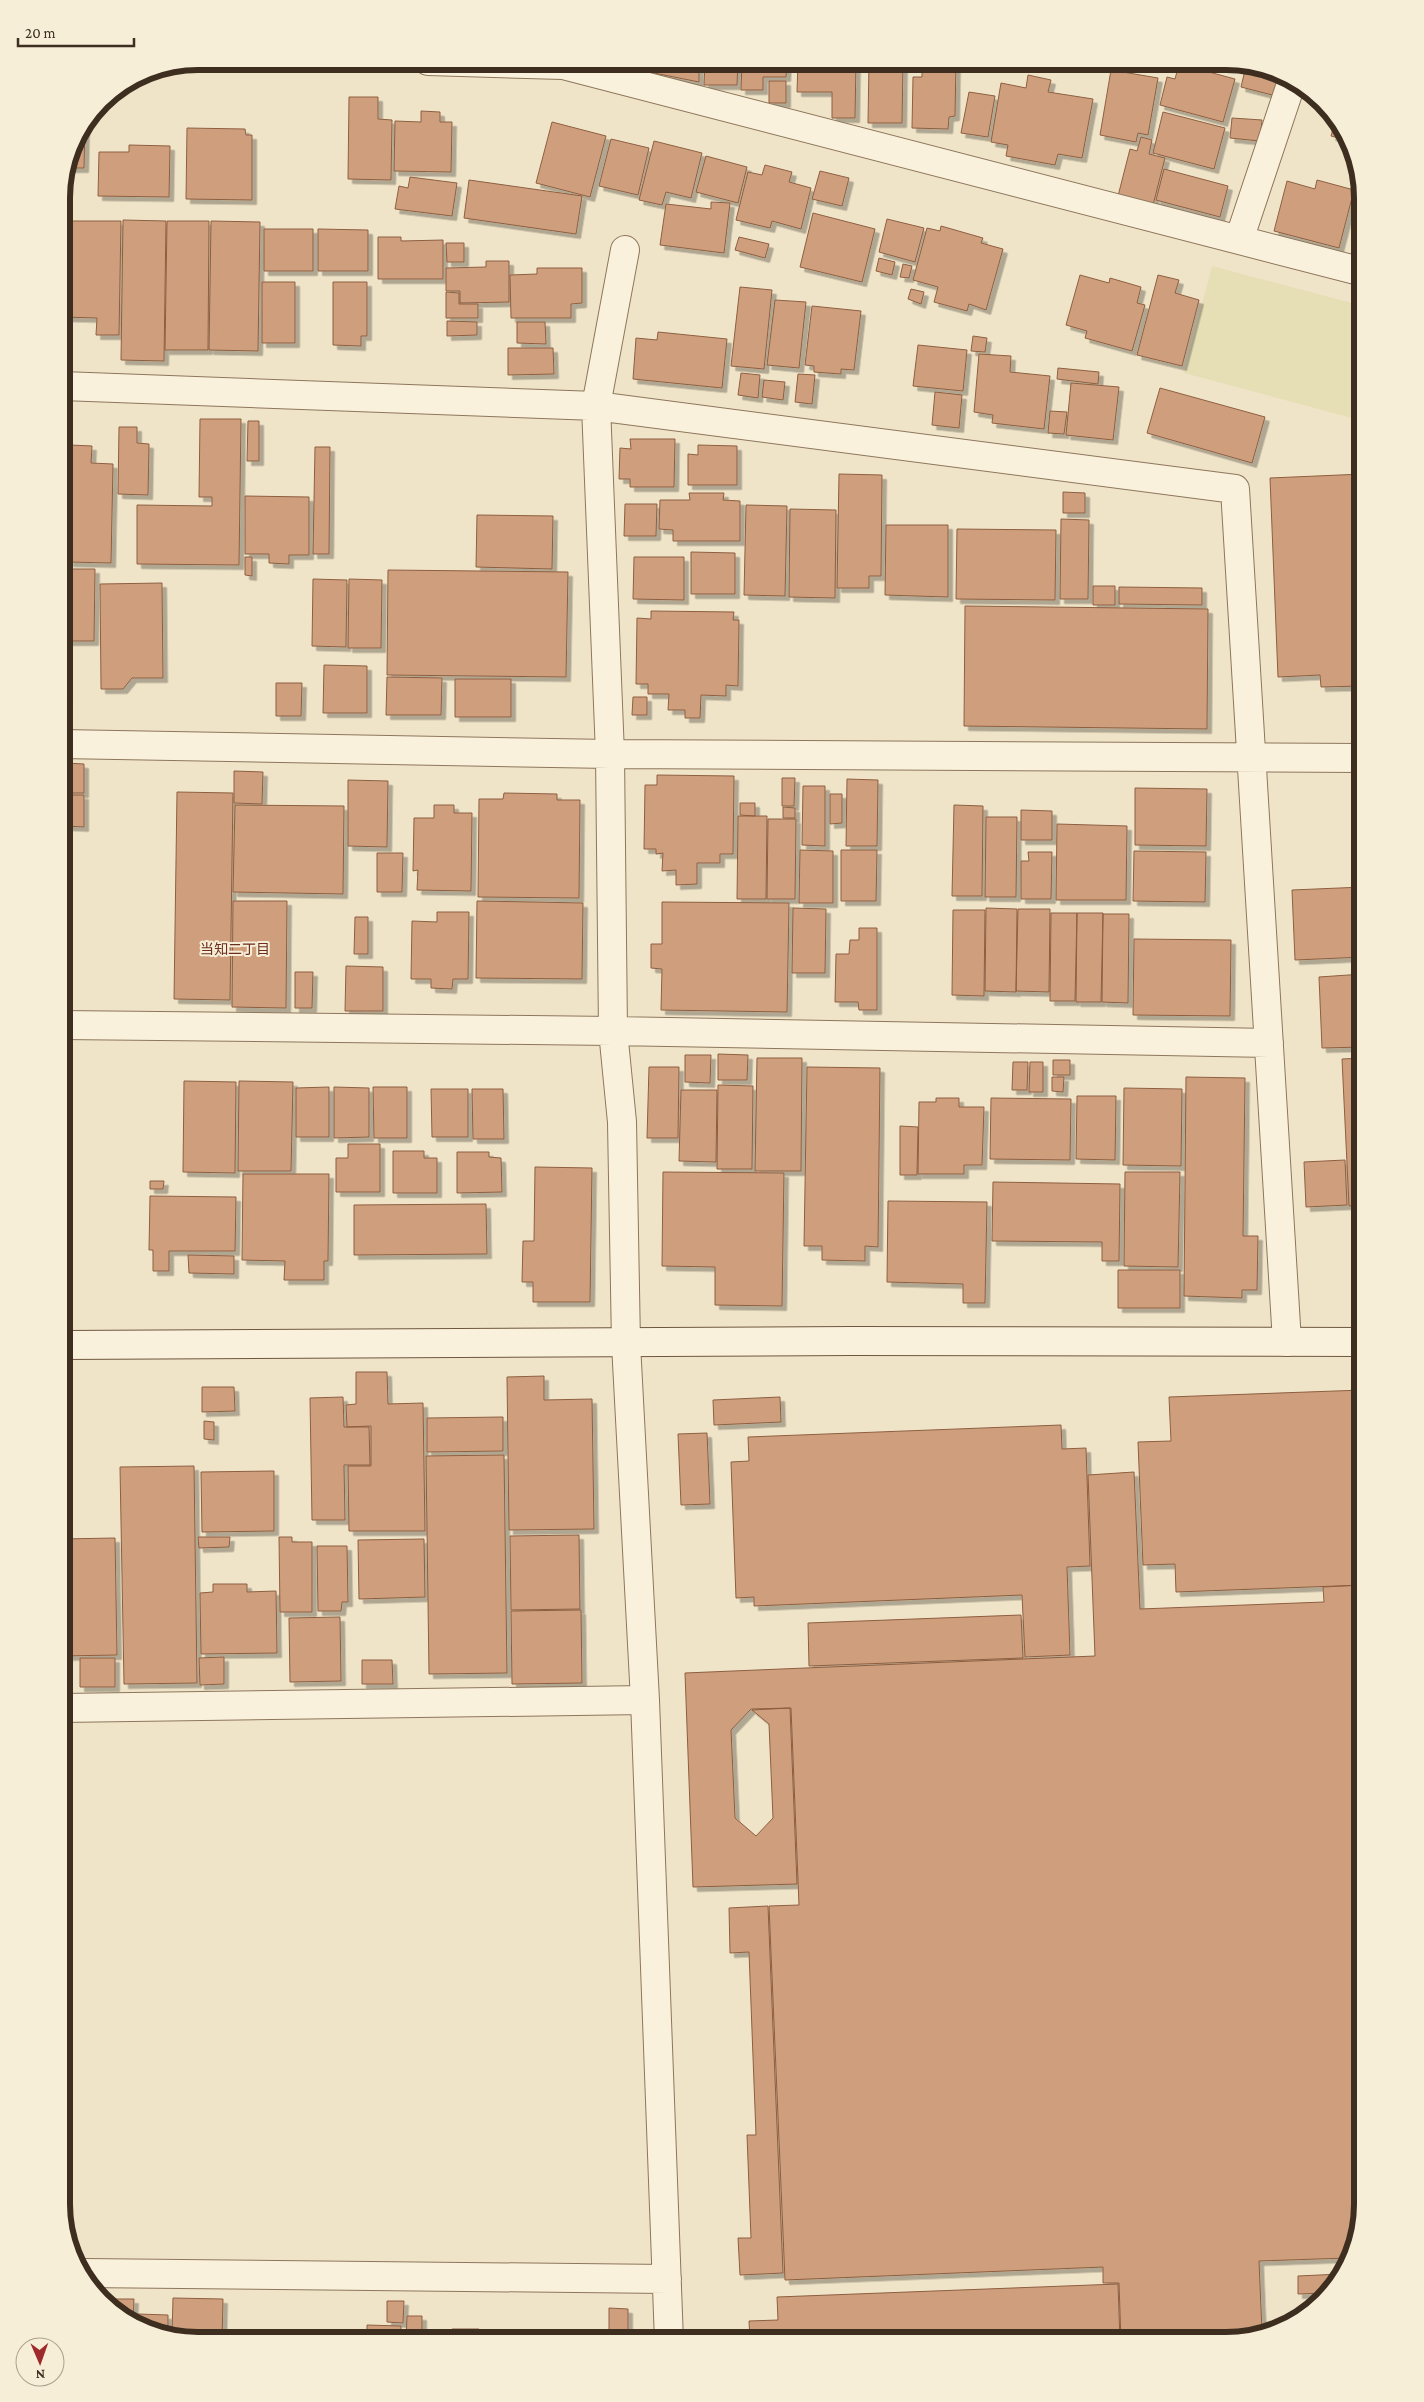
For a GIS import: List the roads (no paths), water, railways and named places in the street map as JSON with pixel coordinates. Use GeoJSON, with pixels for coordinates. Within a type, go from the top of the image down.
{"type":"FeatureCollection","features":[{"type":"Feature","properties":{"kind":"street"},"geometry":{"type":"LineString","coordinates":[[591,70],[1354,270]]}},
{"type":"Feature","properties":{"kind":"street"},"geometry":{"type":"LineString","coordinates":[[1239,240],[1290,88]]}},
{"type":"Feature","properties":{"kind":"street"},"geometry":{"type":"LineString","coordinates":[[625,250],[596,406],[610,754],[613,1031],[622,1122],[626,1344],[645,1700],[670,2332]]}},
{"type":"Feature","properties":{"kind":"street"},"geometry":{"type":"LineString","coordinates":[[70,386],[596,406],[1235,489],[1287,1342]]}},
{"type":"Feature","properties":{"kind":"street"},"geometry":{"type":"LineString","coordinates":[[70,744],[610,754],[1354,758]]}},
{"type":"Feature","properties":{"kind":"street"},"geometry":{"type":"LineString","coordinates":[[70,1025],[613,1031],[1269,1043]]}},
{"type":"Feature","properties":{"kind":"street"},"geometry":{"type":"LineString","coordinates":[[70,1345],[626,1344],[852,1341],[1354,1342]]}},
{"type":"Feature","properties":{"kind":"street"},"geometry":{"type":"LineString","coordinates":[[70,1708],[645,1700]]}},
{"type":"Feature","properties":{"kind":"street"},"geometry":{"type":"LineString","coordinates":[[91,2273],[667,2279]]}},
{"type":"Feature","properties":{"kind":"district","name":"当知二丁目"},"geometry":{"type":"Point","coordinates":[235,949]}}]}
